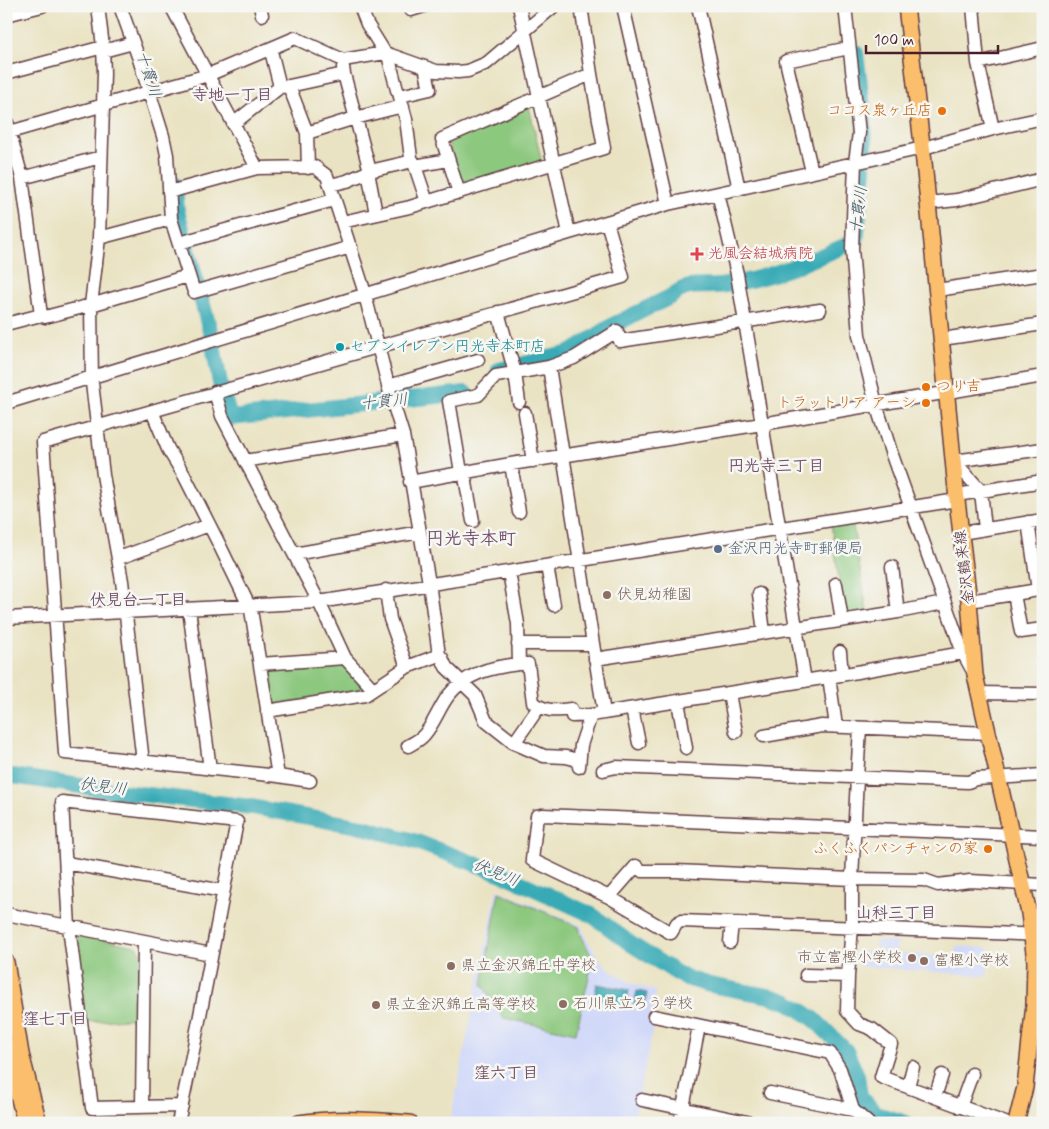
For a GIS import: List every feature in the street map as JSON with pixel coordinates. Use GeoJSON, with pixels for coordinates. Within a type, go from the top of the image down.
{"type":"FeatureCollection","features":[{"type":"Feature","properties":{"kind":"main road","name":"金沢鶴来線"},"geometry":{"type":"LineString","coordinates":[[908,7],[975,675],[1022,884],[1039,936],[1035,961],[1036,1036],[1016,1123]]}},
{"type":"Feature","properties":{"kind":"main road"},"geometry":{"type":"LineString","coordinates":[[6,962],[21,1054],[39,1123]]}},
{"type":"Feature","properties":{"kind":"main road"},"geometry":{"type":"LineString","coordinates":[[6,1046],[25,1123]]}},
{"type":"Feature","properties":{"kind":"main road"},"geometry":{"type":"LineString","coordinates":[[299,1123],[310,1121],[370,1120],[410,1123]]}},
{"type":"Feature","properties":{"kind":"street"},"geometry":{"type":"LineString","coordinates":[[6,15],[42,6]]}},
{"type":"Feature","properties":{"kind":"street"},"geometry":{"type":"LineString","coordinates":[[98,6],[103,49],[103,105],[99,238],[91,305],[91,377],[103,474],[119,558],[143,762]]}},
{"type":"Feature","properties":{"kind":"street"},"geometry":{"type":"LineString","coordinates":[[120,6],[152,91],[167,155],[173,191],[171,219],[183,242],[188,276],[194,292],[351,247]]}},
{"type":"Feature","properties":{"kind":"street"},"geometry":{"type":"LineString","coordinates":[[170,6],[258,168]]}},
{"type":"Feature","properties":{"kind":"street"},"geometry":{"type":"LineString","coordinates":[[360,6],[367,24],[387,54],[406,119],[410,158],[414,164],[427,202]]}},
{"type":"Feature","properties":{"kind":"street"},"geometry":{"type":"LineString","coordinates":[[410,6],[411,10],[424,6]]}},
{"type":"Feature","properties":{"kind":"street"},"geometry":{"type":"LineString","coordinates":[[519,6],[569,233]]}},
{"type":"Feature","properties":{"kind":"street"},"geometry":{"type":"LineString","coordinates":[[10,132],[208,75],[295,38],[343,60],[387,54],[436,71],[468,71],[487,63],[554,6]]}},
{"type":"Feature","properties":{"kind":"street"},"geometry":{"type":"LineString","coordinates":[[342,222],[459,193],[604,148],[591,74],[582,6]]}},
{"type":"Feature","properties":{"kind":"street"},"geometry":{"type":"LineString","coordinates":[[623,6],[668,204]]}},
{"type":"Feature","properties":{"kind":"street"},"geometry":{"type":"LineString","coordinates":[[698,6],[739,189]]}},
{"type":"Feature","properties":{"kind":"street"},"geometry":{"type":"LineString","coordinates":[[845,6],[858,133],[853,244],[859,335],[876,404],[891,452],[944,604],[963,653],[975,675]]}},
{"type":"Feature","properties":{"kind":"street"},"geometry":{"type":"LineString","coordinates":[[973,6],[978,63],[993,129]]}},
{"type":"Feature","properties":{"kind":"street"},"geometry":{"type":"LineString","coordinates":[[6,73],[133,43]]}},
{"type":"Feature","properties":{"kind":"street"},"geometry":{"type":"LineString","coordinates":[[812,172],[786,61],[849,48]]}},
{"type":"Feature","properties":{"kind":"street"},"geometry":{"type":"LineString","coordinates":[[978,63],[1043,48]]}},
{"type":"Feature","properties":{"kind":"street"},"geometry":{"type":"LineString","coordinates":[[268,50],[307,133],[308,168]]}},
{"type":"Feature","properties":{"kind":"street"},"geometry":{"type":"LineString","coordinates":[[343,60],[344,74],[370,171],[376,214]]}},
{"type":"Feature","properties":{"kind":"street"},"geometry":{"type":"LineString","coordinates":[[307,133],[355,118],[430,88],[425,67]]}},
{"type":"Feature","properties":{"kind":"street"},"geometry":{"type":"LineString","coordinates":[[233,124],[284,87],[344,74]]}},
{"type":"Feature","properties":{"kind":"street"},"geometry":{"type":"LineString","coordinates":[[459,193],[442,139],[591,74]]}},
{"type":"Feature","properties":{"kind":"street"},"geometry":{"type":"LineString","coordinates":[[6,403],[668,204],[923,148],[1043,118]]}},
{"type":"Feature","properties":{"kind":"street"},"geometry":{"type":"LineString","coordinates":[[6,119],[22,178],[41,316]]}},
{"type":"Feature","properties":{"kind":"street"},"geometry":{"type":"LineString","coordinates":[[22,178],[101,158]]}},
{"type":"Feature","properties":{"kind":"street"},"geometry":{"type":"LineString","coordinates":[[330,185],[347,181],[370,171],[448,160]]}},
{"type":"Feature","properties":{"kind":"street"},"geometry":{"type":"LineString","coordinates":[[173,191],[258,168],[315,167],[327,176],[351,247],[403,435],[429,583],[439,655],[446,667],[475,694],[486,720],[514,743],[544,756],[566,757],[578,763],[598,714],[595,659],[549,367]]}},
{"type":"Feature","properties":{"kind":"street"},"geometry":{"type":"LineString","coordinates":[[928,203],[957,200],[1043,179]]}},
{"type":"Feature","properties":{"kind":"street"},"geometry":{"type":"LineString","coordinates":[[718,193],[739,283],[805,680]]}},
{"type":"Feature","properties":{"kind":"street"},"geometry":{"type":"LineString","coordinates":[[183,242],[334,200]]}},
{"type":"Feature","properties":{"kind":"street"},"geometry":{"type":"LineString","coordinates":[[99,238],[171,219]]}},
{"type":"Feature","properties":{"kind":"street"},"geometry":{"type":"LineString","coordinates":[[310,780],[65,753],[43,442],[219,390],[623,277],[607,222]]}},
{"type":"Feature","properties":{"kind":"street"},"geometry":{"type":"LineString","coordinates":[[937,290],[1043,274]]}},
{"type":"Feature","properties":{"kind":"street"},"geometry":{"type":"LineString","coordinates":[[6,324],[41,316],[45,318],[188,276]]}},
{"type":"Feature","properties":{"kind":"street"},"geometry":{"type":"LineString","coordinates":[[472,520],[450,400],[478,395],[496,376],[514,368],[549,367],[574,358],[617,331],[620,341],[820,310]]}},
{"type":"Feature","properties":{"kind":"street"},"geometry":{"type":"LineString","coordinates":[[498,312],[514,368],[533,460]]}},
{"type":"Feature","properties":{"kind":"street"},"geometry":{"type":"LineString","coordinates":[[942,339],[1043,324]]}},
{"type":"Feature","properties":{"kind":"street"},"geometry":{"type":"LineString","coordinates":[[388,386],[478,360]]}},
{"type":"Feature","properties":{"kind":"street"},"geometry":{"type":"LineString","coordinates":[[410,482],[1043,376]]}},
{"type":"Feature","properties":{"kind":"street"},"geometry":{"type":"LineString","coordinates":[[219,390],[222,416],[319,602],[345,658],[373,689]]}},
{"type":"Feature","properties":{"kind":"street"},"geometry":{"type":"LineString","coordinates":[[152,411],[168,449],[184,475],[251,610],[278,776]]}},
{"type":"Feature","properties":{"kind":"street"},"geometry":{"type":"LineString","coordinates":[[245,460],[403,435]]}},
{"type":"Feature","properties":{"kind":"street"},"geometry":{"type":"LineString","coordinates":[[954,461],[1043,448]]}},
{"type":"Feature","properties":{"kind":"street"},"geometry":{"type":"LineString","coordinates":[[954,461],[980,491],[985,529]]}},
{"type":"Feature","properties":{"kind":"street"},"geometry":{"type":"LineString","coordinates":[[511,464],[519,512]]}},
{"type":"Feature","properties":{"kind":"street"},"geometry":{"type":"LineString","coordinates":[[6,618],[319,602],[429,583],[780,529],[911,507],[957,498],[980,491],[1043,481]]}},
{"type":"Feature","properties":{"kind":"street"},"geometry":{"type":"LineString","coordinates":[[961,533],[1043,520]]}},
{"type":"Feature","properties":{"kind":"street"},"geometry":{"type":"LineString","coordinates":[[969,601],[1040,590],[1028,522]]}},
{"type":"Feature","properties":{"kind":"street"},"geometry":{"type":"LineString","coordinates":[[119,558],[209,525]]}},
{"type":"Feature","properties":{"kind":"street"},"geometry":{"type":"LineString","coordinates":[[294,554],[420,532]]}},
{"type":"Feature","properties":{"kind":"street"},"geometry":{"type":"LineString","coordinates":[[547,566],[554,605]]}},
{"type":"Feature","properties":{"kind":"street"},"geometry":{"type":"LineString","coordinates":[[892,567],[898,612]]}},
{"type":"Feature","properties":{"kind":"street"},"geometry":{"type":"LineString","coordinates":[[509,572],[518,624],[519,664]]}},
{"type":"Feature","properties":{"kind":"street"},"geometry":{"type":"LineString","coordinates":[[836,584],[842,620]]}},
{"type":"Feature","properties":{"kind":"street"},"geometry":{"type":"LineString","coordinates":[[386,590],[390,619],[407,667]]}},
{"type":"Feature","properties":{"kind":"street"},"geometry":{"type":"LineString","coordinates":[[760,594],[764,632]]}},
{"type":"Feature","properties":{"kind":"street"},"geometry":{"type":"LineString","coordinates":[[1014,594],[1021,632],[1043,629]]}},
{"type":"Feature","properties":{"kind":"street"},"geometry":{"type":"LineString","coordinates":[[595,659],[944,604]]}},
{"type":"Feature","properties":{"kind":"street"},"geometry":{"type":"LineString","coordinates":[[189,609],[210,768]]}},
{"type":"Feature","properties":{"kind":"street"},"geometry":{"type":"LineString","coordinates":[[518,644],[593,644]]}},
{"type":"Feature","properties":{"kind":"street"},"geometry":{"type":"LineString","coordinates":[[836,726],[836,676],[840,652]]}},
{"type":"Feature","properties":{"kind":"street"},"geometry":{"type":"LineString","coordinates":[[408,746],[424,735],[448,696],[462,681],[476,673],[498,667],[528,664],[533,702],[539,707],[553,711],[571,709],[572,716],[632,709],[963,653]]}},
{"type":"Feature","properties":{"kind":"street"},"geometry":{"type":"LineString","coordinates":[[267,711],[365,695],[407,667],[439,655]]}},
{"type":"Feature","properties":{"kind":"street"},"geometry":{"type":"LineString","coordinates":[[260,664],[345,658]]}},
{"type":"Feature","properties":{"kind":"street"},"geometry":{"type":"LineString","coordinates":[[729,693],[736,732]]}},
{"type":"Feature","properties":{"kind":"street"},"geometry":{"type":"LineString","coordinates":[[980,693],[1043,694]]}},
{"type":"Feature","properties":{"kind":"street"},"geometry":{"type":"LineString","coordinates":[[678,701],[686,748]]}},
{"type":"Feature","properties":{"kind":"street"},"geometry":{"type":"LineString","coordinates":[[514,743],[539,707]]}},
{"type":"Feature","properties":{"kind":"street"},"geometry":{"type":"LineString","coordinates":[[632,709],[639,743]]}},
{"type":"Feature","properties":{"kind":"street"},"geometry":{"type":"LineString","coordinates":[[764,736],[822,726],[989,733]]}},
{"type":"Feature","properties":{"kind":"street"},"geometry":{"type":"LineString","coordinates":[[860,728],[856,778],[852,927],[847,1011],[859,1024],[872,1029],[892,1044],[881,1077],[1005,1123]]}},
{"type":"Feature","properties":{"kind":"street"},"geometry":{"type":"LineString","coordinates":[[603,770],[616,768],[968,782],[976,779],[1043,775]]}},
{"type":"Feature","properties":{"kind":"street"},"geometry":{"type":"LineString","coordinates":[[178,1123],[182,1106],[237,822],[62,802],[69,927],[92,1108],[182,1106]]}},
{"type":"Feature","properties":{"kind":"street"},"geometry":{"type":"LineString","coordinates":[[1039,936],[681,921],[677,923],[671,933],[609,897],[532,860],[537,816],[1043,836]]}},
{"type":"Feature","properties":{"kind":"street"},"geometry":{"type":"LineString","coordinates":[[66,864],[223,891]]}},
{"type":"Feature","properties":{"kind":"street"},"geometry":{"type":"LineString","coordinates":[[609,897],[636,866],[642,871],[686,871],[852,880],[924,880],[938,884],[970,881],[1043,884]]}},
{"type":"Feature","properties":{"kind":"street"},"geometry":{"type":"LineString","coordinates":[[6,914],[211,954]]}},
{"type":"Feature","properties":{"kind":"street"},"geometry":{"type":"LineString","coordinates":[[730,942],[732,923]]}},
{"type":"Feature","properties":{"kind":"street"},"geometry":{"type":"LineString","coordinates":[[142,1107],[144,941]]}},
{"type":"Feature","properties":{"kind":"street"},"geometry":{"type":"LineString","coordinates":[[806,975],[848,976]]}},
{"type":"Feature","properties":{"kind":"street"},"geometry":{"type":"LineString","coordinates":[[654,1016],[830,1053],[840,1069],[853,1110]]}},
{"type":"Feature","properties":{"kind":"street"},"geometry":{"type":"LineString","coordinates":[[680,1123],[700,1026]]}},
{"type":"Feature","properties":{"kind":"street"},"geometry":{"type":"LineString","coordinates":[[908,1087],[913,1067]]}},
{"type":"Feature","properties":{"kind":"street"},"geometry":{"type":"LineString","coordinates":[[960,1107],[972,1074]]}},
{"type":"Feature","properties":{"kind":"street"},"geometry":{"type":"LineString","coordinates":[[935,1097],[942,1075]]}},
{"type":"Feature","properties":{"kind":"street"},"geometry":{"type":"LineString","coordinates":[[770,1093],[853,1110],[868,1123]]}},
{"type":"Feature","properties":{"kind":"street"},"geometry":{"type":"LineString","coordinates":[[642,1100],[752,1123]]}},
{"type":"Feature","properties":{"kind":"shaded area","name":"石川県立ろう学校"},"geometry":{"type":"Polygon","coordinates":[[[497,889],[582,926],[599,959],[609,969],[630,983],[656,991],[650,1018],[655,1020],[633,1123],[450,1122],[497,889]]]}},
{"type":"Feature","properties":{"kind":"shaded area","name":"富樫小学校"},"geometry":{"type":"Polygon","coordinates":[[[876,941],[897,942],[896,951],[889,950],[889,952],[955,957],[956,946],[989,948],[987,976],[859,966],[860,951],[882,953],[882,949],[875,948],[876,941]]]}},
{"type":"Feature","properties":{"kind":"green space"},"geometry":{"type":"Polygon","coordinates":[[[529,106],[542,163],[462,186],[447,140],[529,106]]]}},
{"type":"Feature","properties":{"kind":"green space"},"geometry":{"type":"Polygon","coordinates":[[[852,520],[867,612],[844,617],[831,524],[852,520]]]}},
{"type":"Feature","properties":{"kind":"green space"},"geometry":{"type":"Polygon","coordinates":[[[338,663],[345,665],[363,686],[361,690],[275,706],[270,702],[264,671],[268,666],[338,663]]]}},
{"type":"Feature","properties":{"kind":"green space"},"geometry":{"type":"Polygon","coordinates":[[[499,892],[579,927],[593,959],[576,1033],[503,1018],[482,984],[499,892]]]}},
{"type":"Feature","properties":{"kind":"green space"},"geometry":{"type":"Polygon","coordinates":[[[80,935],[136,946],[141,951],[139,1018],[85,1022],[75,939],[80,935]]]}},
{"type":"Feature","properties":{"kind":"water"},"geometry":{"type":"Polygon","coordinates":[[[597,984],[629,990],[626,1004],[594,998],[597,984]]]}},
{"type":"Feature","properties":{"kind":"water"},"geometry":{"type":"Polygon","coordinates":[[[637,991],[647,993],[642,1007],[634,1006],[637,991]]]}},
{"type":"Feature","properties":{"kind":"waterway","name":"十貫川"},"geometry":{"type":"LineString","coordinates":[[856,53],[863,108],[865,148]]}},
{"type":"Feature","properties":{"kind":"waterway","name":"十貫川"},"geometry":{"type":"LineString","coordinates":[[499,370],[570,353],[615,324],[672,296],[678,291],[691,287],[719,286],[760,278],[809,261],[856,241],[864,170]]}},
{"type":"Feature","properties":{"kind":"waterway","name":"十貫川"},"geometry":{"type":"LineString","coordinates":[[175,185],[177,211],[211,334],[220,383],[230,418],[466,393]]}},
{"type":"Feature","properties":{"kind":"waterway","name":"伏見川"},"geometry":{"type":"LineString","coordinates":[[6,775],[114,791],[252,807],[363,827],[414,841],[502,874],[592,915],[631,944],[683,977],[710,985],[769,996],[788,1002],[814,1019],[846,1051],[857,1075],[860,1096],[876,1114],[906,1123]]}},
{"type":"Feature","properties":{"kind":"place","name":"ココス泉ヶ丘店"},"geometry":{"type":"Point","coordinates":[942,111]}},
{"type":"Feature","properties":{"kind":"place","name":"光風会結城病院"},"geometry":{"type":"Point","coordinates":[697,254]}},
{"type":"Feature","properties":{"kind":"place","name":"セブンイレブン円光寺本町店"},"geometry":{"type":"Point","coordinates":[340,347]}},
{"type":"Feature","properties":{"kind":"place","name":"つり吉"},"geometry":{"type":"Point","coordinates":[926,387]}},
{"type":"Feature","properties":{"kind":"place","name":"トラットリア アーシ"},"geometry":{"type":"Point","coordinates":[926,403]}},
{"type":"Feature","properties":{"kind":"place","name":"金沢円光寺町郵便局"},"geometry":{"type":"Point","coordinates":[718,549]}},
{"type":"Feature","properties":{"kind":"place","name":"伏見幼稚園"},"geometry":{"type":"Point","coordinates":[607,595]}},
{"type":"Feature","properties":{"kind":"place","name":"ふくふくパンチャンの家"},"geometry":{"type":"Point","coordinates":[988,849]}},
{"type":"Feature","properties":{"kind":"place","name":"市立富樫小学校"},"geometry":{"type":"Point","coordinates":[912,958]}},
{"type":"Feature","properties":{"kind":"place","name":"富樫小学校"},"geometry":{"type":"Point","coordinates":[924,961]}},
{"type":"Feature","properties":{"kind":"place","name":"県立金沢錦丘中学校"},"geometry":{"type":"Point","coordinates":[451,966]}},
{"type":"Feature","properties":{"kind":"place","name":"石川県立ろう学校"},"geometry":{"type":"Point","coordinates":[563,1004]}},
{"type":"Feature","properties":{"kind":"place","name":"県立金沢錦丘高等学校"},"geometry":{"type":"Point","coordinates":[376,1005]}},
{"type":"Feature","properties":{"kind":"district","name":"寺地一丁目"},"geometry":{"type":"Point","coordinates":[232,95]}},
{"type":"Feature","properties":{"kind":"district","name":"円光寺三丁目"},"geometry":{"type":"Point","coordinates":[776,466]}},
{"type":"Feature","properties":{"kind":"district","name":"円光寺本町"},"geometry":{"type":"Point","coordinates":[471,539]}},
{"type":"Feature","properties":{"kind":"district","name":"伏見台一丁目"},"geometry":{"type":"Point","coordinates":[138,600]}},
{"type":"Feature","properties":{"kind":"district","name":"山科三丁目"},"geometry":{"type":"Point","coordinates":[896,913]}},
{"type":"Feature","properties":{"kind":"district","name":"窪七丁目"},"geometry":{"type":"Point","coordinates":[55,1019]}},
{"type":"Feature","properties":{"kind":"district","name":"窪六丁目"},"geometry":{"type":"Point","coordinates":[506,1073]}}]}
